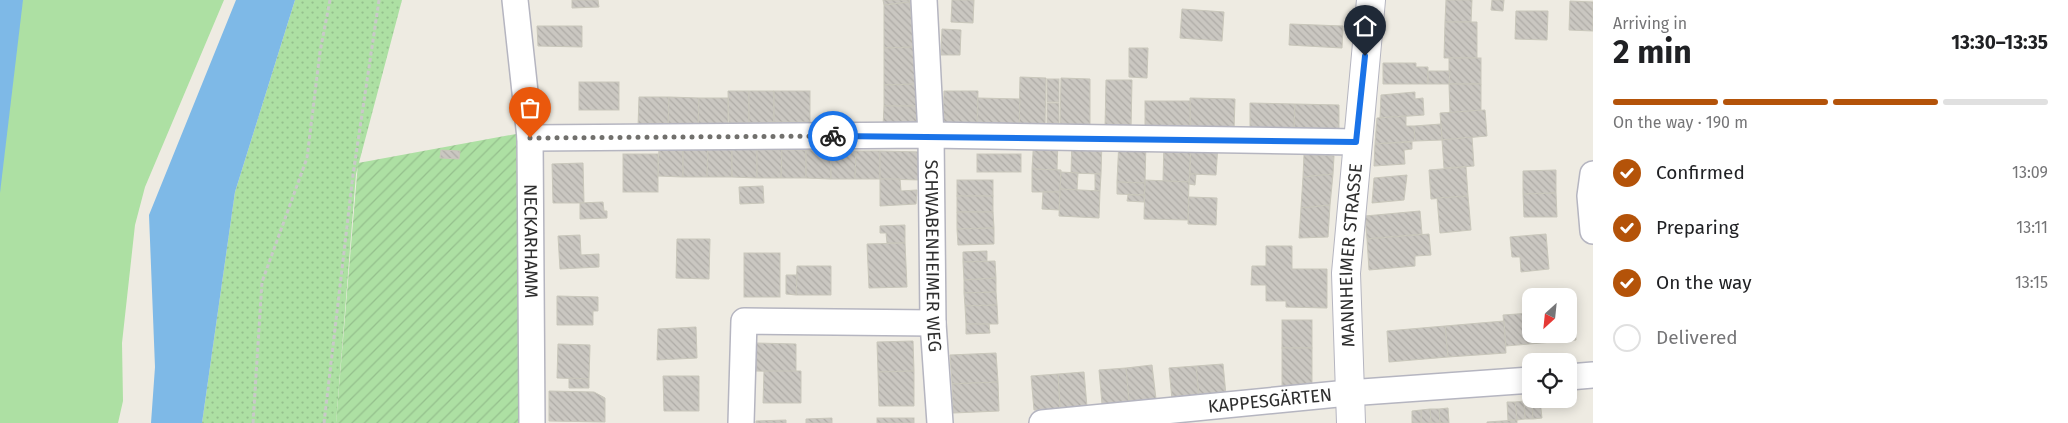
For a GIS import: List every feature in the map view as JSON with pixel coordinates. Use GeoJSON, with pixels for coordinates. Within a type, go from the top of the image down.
{"type":"FeatureCollection","features":[{"type":"Feature","properties":{"kind":"street","name":"NECKARHAMM"},"geometry":{"type":"LineString","coordinates":[[515,0],[530,138],[532,423]]}},
{"type":"Feature","properties":{"kind":"street","name":"SCHWABENHEIMER WEG"},"geometry":{"type":"LineString","coordinates":[[924,0],[931,136],[933,322],[940,423]]}},
{"type":"Feature","properties":{"kind":"street","name":"MANNHEIMER STRASSE"},"geometry":{"type":"LineString","coordinates":[[1350,423],[1346,273],[1356,142],[1371,0]]}},
{"type":"Feature","properties":{"kind":"street"},"geometry":{"type":"LineString","coordinates":[[530,138],[931,136],[1356,142]]}},
{"type":"Feature","properties":{"kind":"street"},"geometry":{"type":"LineString","coordinates":[[1593,174],[1590,196],[1593,231]]}},
{"type":"Feature","properties":{"kind":"street"},"geometry":{"type":"LineString","coordinates":[[741,423],[744,321],[933,322]]}},
{"type":"Feature","properties":{"kind":"street"},"geometry":{"type":"LineString","coordinates":[[1577,376],[1593,375]]}},
{"type":"Feature","properties":{"kind":"street","name":"KAPPESGÄRTEN"},"geometry":{"type":"LineString","coordinates":[[1042,423],[1348,393],[1522,381]]}},
{"type":"Feature","properties":{"kind":"path"},"geometry":{"type":"LineString","coordinates":[[253,423],[262,282],[307,158],[320,52],[330,0]]}},
{"type":"Feature","properties":{"kind":"path"},"geometry":{"type":"LineString","coordinates":[[324,423],[353,175],[380,0]]}},
{"type":"Feature","properties":{"kind":"green space"},"geometry":{"type":"Polygon","coordinates":[[[0,0],[224,0],[145,187],[135,225],[122,343],[123,401],[118,423],[0,423],[0,0]]]}},
{"type":"Feature","properties":{"kind":"green space"},"geometry":{"type":"Polygon","coordinates":[[[295,0],[402,0],[356,174],[336,423],[202,423],[235,192],[295,0]]]}},
{"type":"Feature","properties":{"kind":"green space"},"geometry":{"type":"Polygon","coordinates":[[[516,134],[521,423],[336,423],[358,163],[516,134]]]}},
{"type":"Feature","properties":{"kind":"water"},"geometry":{"type":"Polygon","coordinates":[[[0,0],[23,0],[0,193],[0,0]]]}},
{"type":"Feature","properties":{"kind":"water"},"geometry":{"type":"Polygon","coordinates":[[[236,0],[295,0],[235,192],[202,423],[151,423],[155,367],[149,215],[236,0]]]}},
{"type":"Feature","properties":{"kind":"building"},"geometry":{"type":"Polygon","coordinates":[[[572,0],[598,0],[599,7],[572,8],[572,0]]]}},
{"type":"Feature","properties":{"kind":"building"},"geometry":{"type":"Polygon","coordinates":[[[883,0],[910,0],[910,2],[884,5],[883,0]]]}},
{"type":"Feature","properties":{"kind":"building"},"geometry":{"type":"Polygon","coordinates":[[[952,0],[974,0],[973,23],[951,22],[952,0]]]}},
{"type":"Feature","properties":{"kind":"building"},"geometry":{"type":"Polygon","coordinates":[[[1446,0],[1472,0],[1471,22],[1445,22],[1446,0]]]}},
{"type":"Feature","properties":{"kind":"building"},"geometry":{"type":"Polygon","coordinates":[[[1492,0],[1504,0],[1503,11],[1491,10],[1492,0]]]}},
{"type":"Feature","properties":{"kind":"building"},"geometry":{"type":"Polygon","coordinates":[[[1570,1],[1593,2],[1593,31],[1569,30],[1570,1]]]}},
{"type":"Feature","properties":{"kind":"building"},"geometry":{"type":"Polygon","coordinates":[[[910,2],[914,47],[884,48],[884,5],[910,2]]]}},
{"type":"Feature","properties":{"kind":"building"},"geometry":{"type":"Polygon","coordinates":[[[1182,9],[1224,12],[1222,41],[1180,38],[1182,9]]]}},
{"type":"Feature","properties":{"kind":"building"},"geometry":{"type":"Polygon","coordinates":[[[1516,11],[1548,11],[1547,40],[1515,39],[1516,11]]]}},
{"type":"Feature","properties":{"kind":"building"},"geometry":{"type":"Polygon","coordinates":[[[1445,22],[1477,22],[1477,58],[1444,58],[1445,22]]]}},
{"type":"Feature","properties":{"kind":"building"},"geometry":{"type":"Polygon","coordinates":[[[1290,24],[1343,26],[1342,48],[1289,45],[1290,24]]]}},
{"type":"Feature","properties":{"kind":"building"},"geometry":{"type":"Polygon","coordinates":[[[537,26],[582,26],[582,47],[538,46],[537,26]]]}},
{"type":"Feature","properties":{"kind":"building"},"geometry":{"type":"Polygon","coordinates":[[[942,29],[961,30],[960,55],[941,55],[942,29]]]}},
{"type":"Feature","properties":{"kind":"building"},"geometry":{"type":"Polygon","coordinates":[[[914,47],[916,84],[884,85],[884,48],[914,47]]]}},
{"type":"Feature","properties":{"kind":"building"},"geometry":{"type":"Polygon","coordinates":[[[1129,48],[1148,48],[1147,78],[1129,77],[1129,48]]]}},
{"type":"Feature","properties":{"kind":"building"},"geometry":{"type":"Polygon","coordinates":[[[1449,58],[1481,58],[1481,84],[1449,84],[1449,58]]]}},
{"type":"Feature","properties":{"kind":"building"},"geometry":{"type":"Polygon","coordinates":[[[1383,63],[1416,63],[1416,67],[1428,67],[1428,84],[1383,84],[1383,63]]]}},
{"type":"Feature","properties":{"kind":"building"},"geometry":{"type":"Polygon","coordinates":[[[1428,71],[1450,71],[1449,84],[1428,84],[1428,71]]]}},
{"type":"Feature","properties":{"kind":"building"},"geometry":{"type":"Polygon","coordinates":[[[1020,77],[1046,78],[1045,128],[1019,127],[1020,77]]]}},
{"type":"Feature","properties":{"kind":"building"},"geometry":{"type":"Polygon","coordinates":[[[1061,78],[1090,79],[1090,128],[1060,128],[1061,78]]]}},
{"type":"Feature","properties":{"kind":"building"},"geometry":{"type":"Polygon","coordinates":[[[1047,79],[1059,79],[1059,102],[1047,102],[1047,79]]]}},
{"type":"Feature","properties":{"kind":"building"},"geometry":{"type":"Polygon","coordinates":[[[1106,80],[1132,80],[1131,129],[1105,129],[1106,80]]]}},
{"type":"Feature","properties":{"kind":"building"},"geometry":{"type":"Polygon","coordinates":[[[579,82],[619,82],[619,110],[579,110],[579,82]]]}},
{"type":"Feature","properties":{"kind":"building"},"geometry":{"type":"Polygon","coordinates":[[[916,84],[917,106],[884,106],[884,85],[916,84]]]}},
{"type":"Feature","properties":{"kind":"building"},"geometry":{"type":"Polygon","coordinates":[[[1449,84],[1481,84],[1481,110],[1450,113],[1449,84]]]}},
{"type":"Feature","properties":{"kind":"building"},"geometry":{"type":"Polygon","coordinates":[[[728,91],[749,91],[749,123],[729,123],[728,91]]]}},
{"type":"Feature","properties":{"kind":"building"},"geometry":{"type":"Polygon","coordinates":[[[749,91],[774,91],[774,122],[749,123],[749,91]]]}},
{"type":"Feature","properties":{"kind":"building"},"geometry":{"type":"Polygon","coordinates":[[[774,91],[810,91],[810,122],[774,122],[774,91]]]}},
{"type":"Feature","properties":{"kind":"building"},"geometry":{"type":"Polygon","coordinates":[[[944,91],[978,91],[977,127],[943,126],[944,91]]]}},
{"type":"Feature","properties":{"kind":"building"},"geometry":{"type":"Polygon","coordinates":[[[1415,92],[1415,99],[1423,98],[1424,115],[1380,118],[1381,95],[1415,92]]]}},
{"type":"Feature","properties":{"kind":"building"},"geometry":{"type":"Polygon","coordinates":[[[639,97],[669,97],[668,127],[638,127],[639,97]]]}},
{"type":"Feature","properties":{"kind":"building"},"geometry":{"type":"Polygon","coordinates":[[[669,97],[699,98],[698,128],[668,127],[669,97]]]}},
{"type":"Feature","properties":{"kind":"building"},"geometry":{"type":"Polygon","coordinates":[[[699,98],[728,98],[728,128],[698,128],[699,98]]]}},
{"type":"Feature","properties":{"kind":"building"},"geometry":{"type":"Polygon","coordinates":[[[978,98],[1020,99],[1019,127],[977,127],[978,98]]]}},
{"type":"Feature","properties":{"kind":"building"},"geometry":{"type":"Polygon","coordinates":[[[1190,98],[1235,99],[1234,131],[1190,130],[1190,98]]]}},
{"type":"Feature","properties":{"kind":"building"},"geometry":{"type":"Polygon","coordinates":[[[1145,101],[1190,101],[1190,130],[1145,130],[1145,101]]]}},
{"type":"Feature","properties":{"kind":"building"},"geometry":{"type":"Polygon","coordinates":[[[1047,103],[1059,103],[1059,127],[1047,127],[1047,103]]]}},
{"type":"Feature","properties":{"kind":"building"},"geometry":{"type":"Polygon","coordinates":[[[1250,103],[1295,104],[1294,132],[1250,131],[1250,103]]]}},
{"type":"Feature","properties":{"kind":"building"},"geometry":{"type":"Polygon","coordinates":[[[1295,104],[1339,105],[1339,133],[1294,132],[1295,104]]]}},
{"type":"Feature","properties":{"kind":"building"},"geometry":{"type":"Polygon","coordinates":[[[884,106],[917,106],[916,126],[883,127],[884,106]]]}},
{"type":"Feature","properties":{"kind":"building"},"geometry":{"type":"Polygon","coordinates":[[[1485,110],[1487,136],[1442,140],[1440,113],[1485,110]]]}},
{"type":"Feature","properties":{"kind":"building"},"geometry":{"type":"Polygon","coordinates":[[[1406,116],[1406,126],[1414,126],[1415,141],[1375,144],[1377,118],[1406,116]]]}},
{"type":"Feature","properties":{"kind":"building"},"geometry":{"type":"Polygon","coordinates":[[[1441,124],[1442,140],[1415,141],[1414,126],[1441,124]]]}},
{"type":"Feature","properties":{"kind":"building"},"geometry":{"type":"Polygon","coordinates":[[[1034,137],[1058,138],[1057,170],[1032,169],[1034,137]]]}},
{"type":"Feature","properties":{"kind":"building"},"geometry":{"type":"Polygon","coordinates":[[[1472,137],[1474,166],[1444,168],[1442,140],[1472,137]]]}},
{"type":"Feature","properties":{"kind":"building"},"geometry":{"type":"Polygon","coordinates":[[[1072,138],[1102,139],[1101,174],[1071,173],[1072,138]]]}},
{"type":"Feature","properties":{"kind":"building"},"geometry":{"type":"Polygon","coordinates":[[[1119,140],[1146,141],[1145,183],[1117,182],[1119,140]]]}},
{"type":"Feature","properties":{"kind":"building"},"geometry":{"type":"Polygon","coordinates":[[[1164,142],[1191,143],[1189,182],[1163,181],[1164,142]]]}},
{"type":"Feature","properties":{"kind":"building"},"geometry":{"type":"Polygon","coordinates":[[[1412,142],[1412,149],[1404,150],[1405,164],[1374,166],[1375,144],[1412,142]]]}},
{"type":"Feature","properties":{"kind":"building"},"geometry":{"type":"Polygon","coordinates":[[[1191,143],[1218,144],[1216,175],[1190,174],[1191,143]]]}},
{"type":"Feature","properties":{"kind":"building"},"geometry":{"type":"Polygon","coordinates":[[[659,148],[683,149],[683,177],[658,176],[659,148]]]}},
{"type":"Feature","properties":{"kind":"building"},"geometry":{"type":"Polygon","coordinates":[[[683,149],[708,149],[707,177],[683,177],[683,149]]]}},
{"type":"Feature","properties":{"kind":"building"},"geometry":{"type":"Polygon","coordinates":[[[708,149],[732,149],[732,177],[707,177],[708,149]]]}},
{"type":"Feature","properties":{"kind":"building"},"geometry":{"type":"Polygon","coordinates":[[[732,149],[757,150],[757,178],[732,177],[732,149]]]}},
{"type":"Feature","properties":{"kind":"building"},"geometry":{"type":"Polygon","coordinates":[[[441,150],[460,151],[459,159],[440,158],[441,150]]]}},
{"type":"Feature","properties":{"kind":"building"},"geometry":{"type":"Polygon","coordinates":[[[757,150],[782,150],[781,178],[757,178],[757,150]]]}},
{"type":"Feature","properties":{"kind":"building"},"geometry":{"type":"Polygon","coordinates":[[[782,150],[806,150],[806,178],[781,178],[782,150]]]}},
{"type":"Feature","properties":{"kind":"building"},"geometry":{"type":"Polygon","coordinates":[[[806,150],[831,150],[831,179],[806,178],[806,150]]]}},
{"type":"Feature","properties":{"kind":"building"},"geometry":{"type":"Polygon","coordinates":[[[831,150],[856,151],[855,179],[831,179],[831,150]]]}},
{"type":"Feature","properties":{"kind":"building"},"geometry":{"type":"Polygon","coordinates":[[[856,151],[880,151],[880,179],[855,179],[856,151]]]}},
{"type":"Feature","properties":{"kind":"building"},"geometry":{"type":"Polygon","coordinates":[[[880,151],[922,152],[921,180],[880,179],[880,151]]]}},
{"type":"Feature","properties":{"kind":"building"},"geometry":{"type":"Polygon","coordinates":[[[623,154],[658,154],[658,192],[623,192],[623,154]]]}},
{"type":"Feature","properties":{"kind":"building"},"geometry":{"type":"Polygon","coordinates":[[[977,154],[1021,154],[1021,172],[977,172],[977,154]]]}},
{"type":"Feature","properties":{"kind":"building"},"geometry":{"type":"Polygon","coordinates":[[[1304,154],[1334,156],[1333,174],[1303,177],[1304,154]]]}},
{"type":"Feature","properties":{"kind":"building"},"geometry":{"type":"Polygon","coordinates":[[[583,163],[584,203],[553,203],[552,164],[583,163]]]}},
{"type":"Feature","properties":{"kind":"building"},"geometry":{"type":"Polygon","coordinates":[[[1466,167],[1468,196],[1431,199],[1429,170],[1466,167]]]}},
{"type":"Feature","properties":{"kind":"building"},"geometry":{"type":"Polygon","coordinates":[[[1032,169],[1061,170],[1060,192],[1032,192],[1032,169]]]}},
{"type":"Feature","properties":{"kind":"building"},"geometry":{"type":"Polygon","coordinates":[[[1556,170],[1556,193],[1523,194],[1523,171],[1556,170]]]}},
{"type":"Feature","properties":{"kind":"building"},"geometry":{"type":"Polygon","coordinates":[[[1061,172],[1078,173],[1077,190],[1060,189],[1061,172]]]}},
{"type":"Feature","properties":{"kind":"building"},"geometry":{"type":"Polygon","coordinates":[[[1095,174],[1101,174],[1100,191],[1095,190],[1095,174]]]}},
{"type":"Feature","properties":{"kind":"building"},"geometry":{"type":"Polygon","coordinates":[[[1190,174],[1196,174],[1195,185],[1189,184],[1190,174]]]}},
{"type":"Feature","properties":{"kind":"building"},"geometry":{"type":"Polygon","coordinates":[[[1333,174],[1330,205],[1301,208],[1303,177],[1333,174]]]}},
{"type":"Feature","properties":{"kind":"building"},"geometry":{"type":"Polygon","coordinates":[[[1407,175],[1404,200],[1372,203],[1374,178],[1407,175]]]}},
{"type":"Feature","properties":{"kind":"building"},"geometry":{"type":"Polygon","coordinates":[[[880,179],[900,179],[901,191],[917,190],[916,204],[880,206],[880,179]]]}},
{"type":"Feature","properties":{"kind":"building"},"geometry":{"type":"Polygon","coordinates":[[[957,180],[993,180],[993,196],[957,196],[957,180]]]}},
{"type":"Feature","properties":{"kind":"building"},"geometry":{"type":"Polygon","coordinates":[[[1145,180],[1189,182],[1188,220],[1144,219],[1145,180]]]}},
{"type":"Feature","properties":{"kind":"building"},"geometry":{"type":"Polygon","coordinates":[[[1117,182],[1145,183],[1144,195],[1117,194],[1117,182]]]}},
{"type":"Feature","properties":{"kind":"building"},"geometry":{"type":"Polygon","coordinates":[[[763,186],[764,203],[740,204],[739,187],[763,186]]]}},
{"type":"Feature","properties":{"kind":"building"},"geometry":{"type":"Polygon","coordinates":[[[1060,189],[1100,191],[1099,218],[1059,216],[1060,189]]]}},
{"type":"Feature","properties":{"kind":"building"},"geometry":{"type":"Polygon","coordinates":[[[1043,192],[1060,192],[1059,210],[1042,209],[1043,192]]]}},
{"type":"Feature","properties":{"kind":"building"},"geometry":{"type":"Polygon","coordinates":[[[1556,193],[1557,217],[1524,217],[1523,194],[1556,193]]]}},
{"type":"Feature","properties":{"kind":"building"},"geometry":{"type":"Polygon","coordinates":[[[1128,195],[1144,195],[1144,202],[1127,201],[1128,195]]]}},
{"type":"Feature","properties":{"kind":"building"},"geometry":{"type":"Polygon","coordinates":[[[957,196],[993,196],[993,212],[957,212],[957,196]]]}},
{"type":"Feature","properties":{"kind":"building"},"geometry":{"type":"Polygon","coordinates":[[[1468,196],[1471,230],[1440,233],[1437,198],[1468,196]]]}},
{"type":"Feature","properties":{"kind":"building"},"geometry":{"type":"Polygon","coordinates":[[[1189,197],[1217,198],[1216,225],[1188,224],[1189,197]]]}},
{"type":"Feature","properties":{"kind":"building"},"geometry":{"type":"Polygon","coordinates":[[[603,202],[604,211],[607,211],[607,218],[580,219],[580,203],[603,202]]]}},
{"type":"Feature","properties":{"kind":"building"},"geometry":{"type":"Polygon","coordinates":[[[1330,205],[1328,237],[1299,238],[1301,208],[1330,205]]]}},
{"type":"Feature","properties":{"kind":"building"},"geometry":{"type":"Polygon","coordinates":[[[1420,211],[1422,234],[1367,239],[1365,216],[1420,211]]]}},
{"type":"Feature","properties":{"kind":"building"},"geometry":{"type":"Polygon","coordinates":[[[957,212],[993,212],[994,228],[957,229],[957,212]]]}},
{"type":"Feature","properties":{"kind":"building"},"geometry":{"type":"Polygon","coordinates":[[[905,225],[905,243],[887,243],[886,233],[880,233],[880,226],[905,225]]]}},
{"type":"Feature","properties":{"kind":"building"},"geometry":{"type":"Polygon","coordinates":[[[994,228],[994,244],[958,245],[957,229],[994,228]]]}},
{"type":"Feature","properties":{"kind":"building"},"geometry":{"type":"Polygon","coordinates":[[[1429,234],[1431,255],[1415,256],[1415,266],[1369,270],[1367,239],[1429,234]]]}},
{"type":"Feature","properties":{"kind":"building"},"geometry":{"type":"Polygon","coordinates":[[[1546,234],[1549,269],[1521,272],[1520,257],[1512,257],[1510,237],[1546,234]]]}},
{"type":"Feature","properties":{"kind":"building"},"geometry":{"type":"Polygon","coordinates":[[[580,235],[581,255],[599,254],[599,267],[560,269],[558,236],[580,235]]]}},
{"type":"Feature","properties":{"kind":"building"},"geometry":{"type":"Polygon","coordinates":[[[677,239],[710,239],[709,279],[676,278],[677,239]]]}},
{"type":"Feature","properties":{"kind":"building"},"geometry":{"type":"Polygon","coordinates":[[[905,243],[907,287],[869,288],[867,244],[905,243]]]}},
{"type":"Feature","properties":{"kind":"building"},"geometry":{"type":"Polygon","coordinates":[[[1266,246],[1292,246],[1292,269],[1327,269],[1327,308],[1286,307],[1286,301],[1266,301],[1266,285],[1251,285],[1252,266],[1266,266],[1266,246]]]}},
{"type":"Feature","properties":{"kind":"building"},"geometry":{"type":"Polygon","coordinates":[[[987,251],[987,262],[963,262],[963,252],[987,251]]]}},
{"type":"Feature","properties":{"kind":"building"},"geometry":{"type":"Polygon","coordinates":[[[744,253],[780,253],[780,297],[744,297],[744,253]]]}},
{"type":"Feature","properties":{"kind":"building"},"geometry":{"type":"Polygon","coordinates":[[[995,261],[996,278],[964,280],[963,262],[995,261]]]}},
{"type":"Feature","properties":{"kind":"building"},"geometry":{"type":"Polygon","coordinates":[[[797,266],[831,266],[831,295],[796,295],[797,266]]]}},
{"type":"Feature","properties":{"kind":"building"},"geometry":{"type":"Polygon","coordinates":[[[786,275],[797,275],[796,295],[786,294],[786,275]]]}},
{"type":"Feature","properties":{"kind":"building"},"geometry":{"type":"Polygon","coordinates":[[[996,278],[996,292],[964,293],[964,280],[996,278]]]}},
{"type":"Feature","properties":{"kind":"building"},"geometry":{"type":"Polygon","coordinates":[[[996,292],[997,305],[965,306],[964,293],[996,292]]]}},
{"type":"Feature","properties":{"kind":"building"},"geometry":{"type":"Polygon","coordinates":[[[557,296],[598,297],[598,311],[593,311],[593,325],[557,325],[557,296]]]}},
{"type":"Feature","properties":{"kind":"building"},"geometry":{"type":"Polygon","coordinates":[[[997,305],[998,324],[966,324],[965,306],[997,305]]]}},
{"type":"Feature","properties":{"kind":"building"},"geometry":{"type":"Polygon","coordinates":[[[1522,314],[1522,343],[1541,343],[1506,346],[1503,315],[1522,314]]]}},
{"type":"Feature","properties":{"kind":"building"},"geometry":{"type":"Polygon","coordinates":[[[1282,320],[1312,320],[1312,348],[1282,348],[1282,320]]]}},
{"type":"Feature","properties":{"kind":"building"},"geometry":{"type":"Polygon","coordinates":[[[1504,321],[1506,353],[1448,357],[1445,326],[1504,321]]]}},
{"type":"Feature","properties":{"kind":"building"},"geometry":{"type":"Polygon","coordinates":[[[966,324],[989,324],[990,333],[966,334],[966,324]]]}},
{"type":"Feature","properties":{"kind":"building"},"geometry":{"type":"Polygon","coordinates":[[[1445,326],[1448,357],[1389,362],[1387,331],[1445,326]]]}},
{"type":"Feature","properties":{"kind":"building"},"geometry":{"type":"Polygon","coordinates":[[[696,327],[697,358],[657,360],[658,329],[696,327]]]}},
{"type":"Feature","properties":{"kind":"building"},"geometry":{"type":"Polygon","coordinates":[[[913,341],[914,371],[878,372],[877,342],[913,341]]]}},
{"type":"Feature","properties":{"kind":"building"},"geometry":{"type":"Polygon","coordinates":[[[756,343],[796,344],[796,372],[756,371],[756,343]]]}},
{"type":"Feature","properties":{"kind":"building"},"geometry":{"type":"Polygon","coordinates":[[[558,344],[590,345],[589,379],[557,378],[558,344]]]}},
{"type":"Feature","properties":{"kind":"building"},"geometry":{"type":"Polygon","coordinates":[[[1282,348],[1312,348],[1312,390],[1282,390],[1282,348]]]}},
{"type":"Feature","properties":{"kind":"building"},"geometry":{"type":"Polygon","coordinates":[[[996,353],[998,382],[952,384],[950,355],[996,353]]]}},
{"type":"Feature","properties":{"kind":"building"},"geometry":{"type":"Polygon","coordinates":[[[1223,364],[1226,395],[1199,398],[1196,366],[1223,364]]]}},
{"type":"Feature","properties":{"kind":"building"},"geometry":{"type":"Polygon","coordinates":[[[1152,365],[1156,399],[1129,402],[1126,368],[1152,365]]]}},
{"type":"Feature","properties":{"kind":"building"},"geometry":{"type":"Polygon","coordinates":[[[1196,366],[1199,398],[1172,400],[1169,368],[1196,366]]]}},
{"type":"Feature","properties":{"kind":"building"},"geometry":{"type":"Polygon","coordinates":[[[1126,368],[1129,402],[1102,404],[1099,370],[1126,368]]]}},
{"type":"Feature","properties":{"kind":"building"},"geometry":{"type":"Polygon","coordinates":[[[764,371],[801,371],[801,403],[763,403],[764,371]]]}},
{"type":"Feature","properties":{"kind":"building"},"geometry":{"type":"Polygon","coordinates":[[[914,371],[914,406],[879,406],[878,372],[914,371]]]}},
{"type":"Feature","properties":{"kind":"building"},"geometry":{"type":"Polygon","coordinates":[[[1084,372],[1087,407],[1060,409],[1058,374],[1084,372]]]}},
{"type":"Feature","properties":{"kind":"building"},"geometry":{"type":"Polygon","coordinates":[[[1058,374],[1060,409],[1034,410],[1031,376],[1058,374]]]}},
{"type":"Feature","properties":{"kind":"building"},"geometry":{"type":"Polygon","coordinates":[[[663,376],[699,376],[699,411],[664,411],[663,376]]]}},
{"type":"Feature","properties":{"kind":"building"},"geometry":{"type":"Polygon","coordinates":[[[569,378],[589,379],[589,388],[569,388],[569,378]]]}},
{"type":"Feature","properties":{"kind":"building"},"geometry":{"type":"Polygon","coordinates":[[[998,382],[999,411],[953,413],[952,384],[998,382]]]}},
{"type":"Feature","properties":{"kind":"building"},"geometry":{"type":"Polygon","coordinates":[[[549,391],[594,392],[605,398],[605,422],[549,421],[549,391]]]}},
{"type":"Feature","properties":{"kind":"building"},"geometry":{"type":"Polygon","coordinates":[[[1522,401],[1525,419],[1517,420],[1515,402],[1522,401]]]}},
{"type":"Feature","properties":{"kind":"building"},"geometry":{"type":"Polygon","coordinates":[[[1507,402],[1515,402],[1517,420],[1508,420],[1507,402]]]}},
{"type":"Feature","properties":{"kind":"building"},"geometry":{"type":"Polygon","coordinates":[[[1448,408],[1449,423],[1440,423],[1439,409],[1448,408]]]}},
{"type":"Feature","properties":{"kind":"building"},"geometry":{"type":"Polygon","coordinates":[[[1524,408],[1532,408],[1533,419],[1525,419],[1524,408]]]}},
{"type":"Feature","properties":{"kind":"building"},"geometry":{"type":"Polygon","coordinates":[[[1532,408],[1541,408],[1542,418],[1533,419],[1532,408]]]}},
{"type":"Feature","properties":{"kind":"building"},"geometry":{"type":"Polygon","coordinates":[[[1430,409],[1439,409],[1440,423],[1431,423],[1430,409]]]}},
{"type":"Feature","properties":{"kind":"building"},"geometry":{"type":"Polygon","coordinates":[[[1430,409],[1431,423],[1421,423],[1421,410],[1430,409]]]}},
{"type":"Feature","properties":{"kind":"building"},"geometry":{"type":"Polygon","coordinates":[[[1421,410],[1421,423],[1412,423],[1412,411],[1421,410]]]}},
{"type":"Feature","properties":{"kind":"building"},"geometry":{"type":"Polygon","coordinates":[[[832,418],[832,423],[806,423],[806,419],[832,418]]]}},
{"type":"Feature","properties":{"kind":"building"},"geometry":{"type":"Polygon","coordinates":[[[877,418],[914,418],[914,423],[877,423],[877,418]]]}},
{"type":"Feature","properties":{"kind":"building"},"geometry":{"type":"Polygon","coordinates":[[[786,420],[786,423],[756,423],[756,421],[786,420]]]}},
{"type":"Feature","properties":{"kind":"building"},"geometry":{"type":"Polygon","coordinates":[[[1517,420],[1517,423],[1487,423],[1487,422],[1517,420]]]}},
{"type":"Feature","properties":{"kind":"way so far"},"geometry":{"type":"LineString","coordinates":[[530,138],[833,136]]}},
{"type":"Feature","properties":{"kind":"route"},"geometry":{"type":"LineString","coordinates":[[833,136],[1356,142],[1365,56]]}}]}
